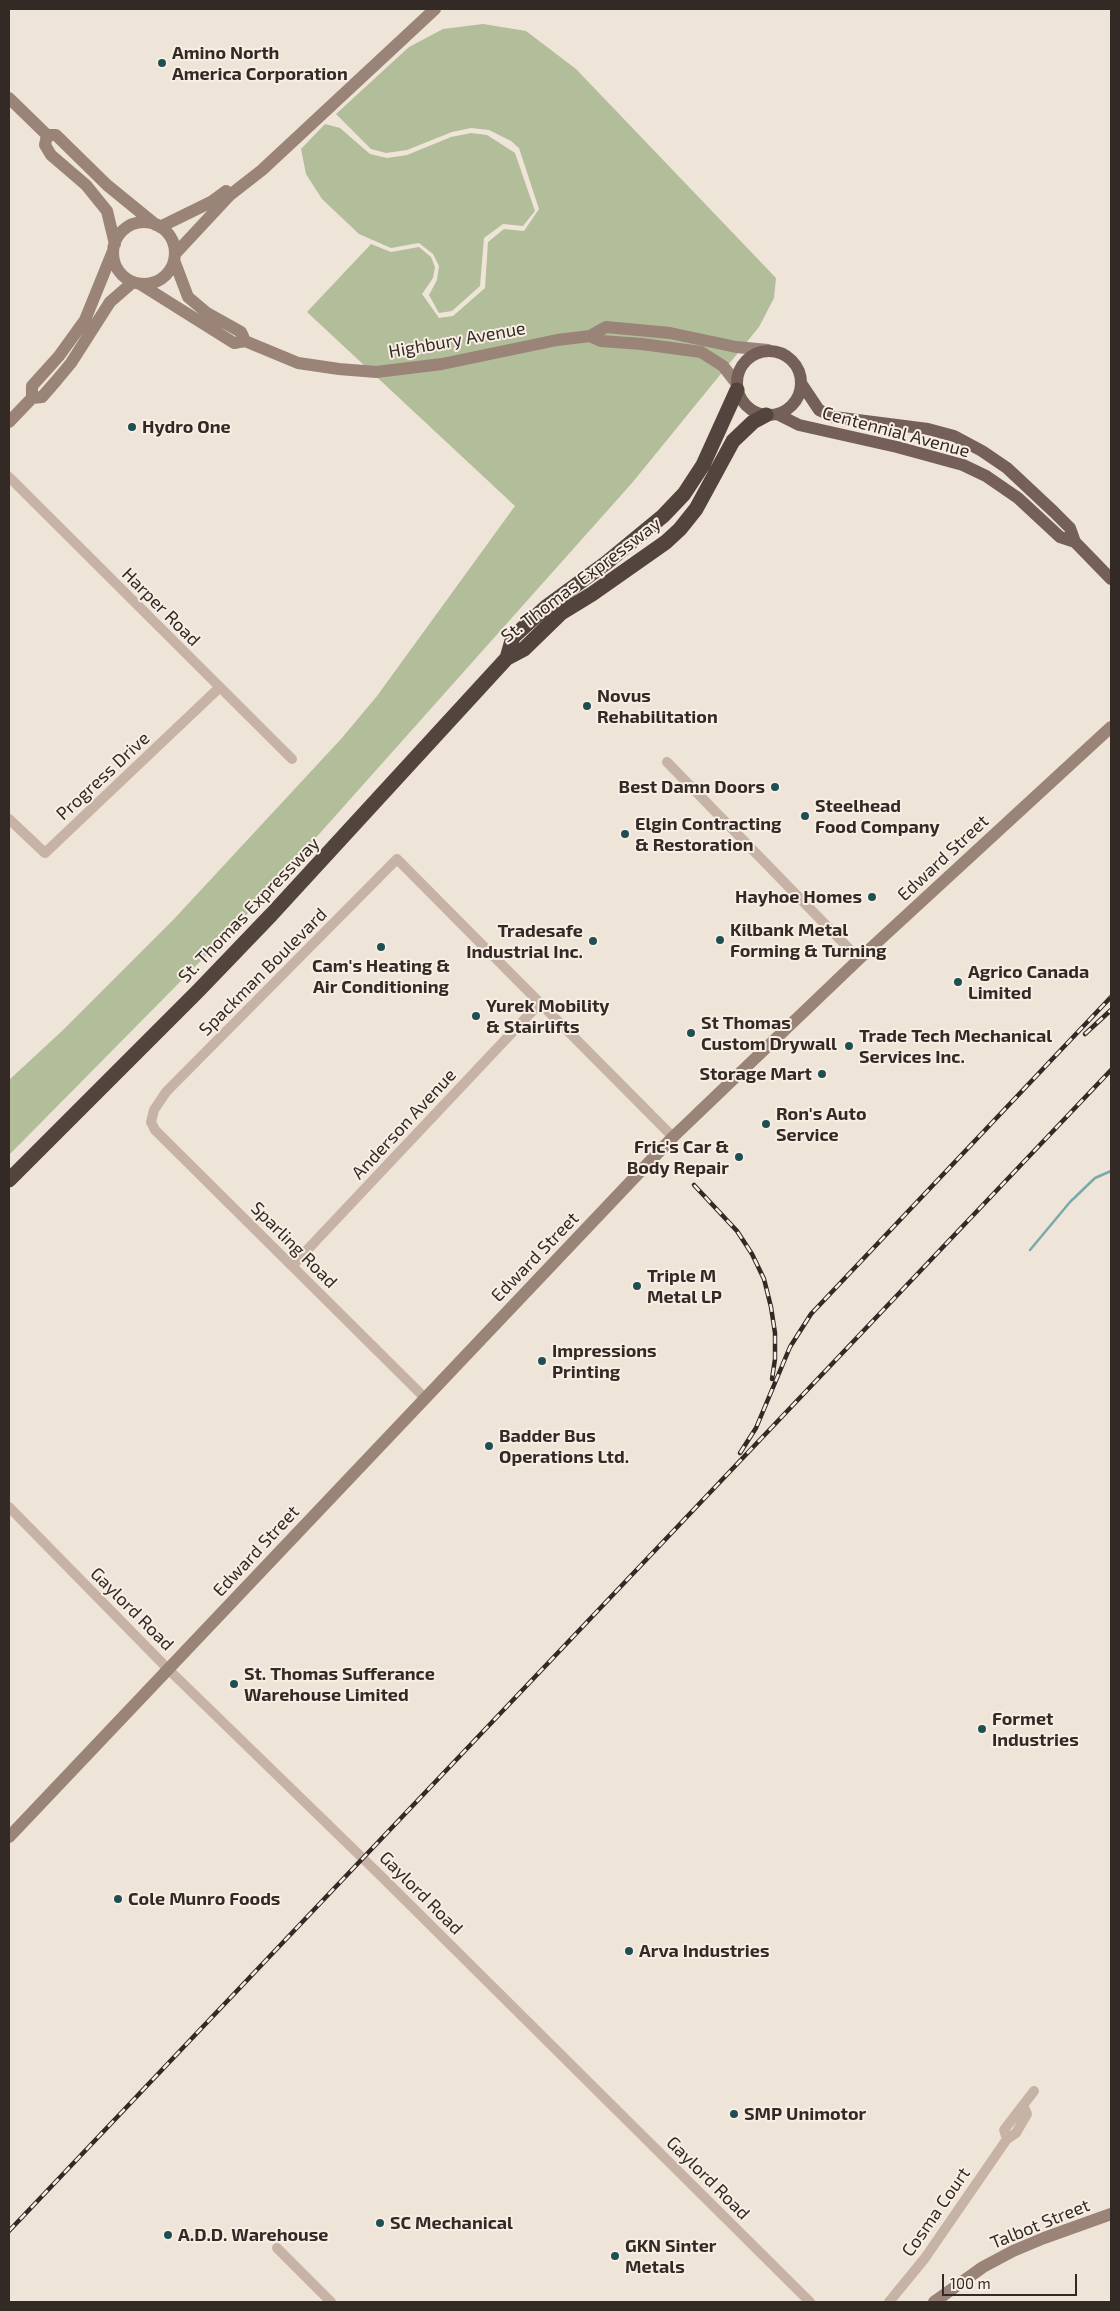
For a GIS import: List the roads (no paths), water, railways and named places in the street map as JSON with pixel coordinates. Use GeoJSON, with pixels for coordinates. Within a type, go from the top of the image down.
{"type":"FeatureCollection","features":[{"type":"Feature","properties":{"kind":"highway","name":"St. Thomas Expressway"},"geometry":{"type":"LineString","coordinates":[[507,658],[514,638],[540,613],[663,516],[684,494],[703,465],[737,387]]}},
{"type":"Feature","properties":{"kind":"highway","name":"St. Thomas Expressway"},"geometry":{"type":"LineString","coordinates":[[9,1180],[271,915],[507,658],[524,649],[561,613],[592,594],[666,542],[696,510],[733,441],[752,422],[772,415]]}},
{"type":"Feature","properties":{"kind":"main road"},"geometry":{"type":"LineString","coordinates":[[9,422],[32,398],[42,397],[56,381],[71,363],[110,302],[137,283],[158,281],[165,276],[174,257],[230,195],[248,182],[435,9]]}},
{"type":"Feature","properties":{"kind":"main road"},"geometry":{"type":"LineString","coordinates":[[9,98],[47,135],[56,135],[107,185],[172,239],[174,257]]}},
{"type":"Feature","properties":{"kind":"main road"},"geometry":{"type":"LineString","coordinates":[[47,135],[44,145],[51,155],[86,185],[107,211],[118,270],[137,283]]}},
{"type":"Feature","properties":{"kind":"main road"},"geometry":{"type":"LineString","coordinates":[[32,398],[32,386],[63,351],[85,320],[118,236],[131,225],[148,223],[158,226],[211,202],[258,165],[266,164]]}},
{"type":"Feature","properties":{"kind":"main road","name":"Highbury Avenue"},"geometry":{"type":"LineString","coordinates":[[174,257],[188,297],[201,309],[241,332],[245,341]]}},
{"type":"Feature","properties":{"kind":"main road","name":"Highbury Avenue"},"geometry":{"type":"LineString","coordinates":[[137,283],[234,343],[245,341],[298,363],[339,369],[376,372],[442,364],[539,343],[590,336],[606,327],[670,333],[736,347],[768,350]]}},
{"type":"Feature","properties":{"kind":"main road","name":"Highbury Avenue"},"geometry":{"type":"LineString","coordinates":[[590,336],[601,341],[642,344],[701,352],[723,366],[737,387]]}},
{"type":"Feature","properties":{"kind":"main road"},"geometry":{"type":"LineString","coordinates":[[768,350],[788,356],[800,373],[801,383],[799,394],[794,403],[772,415],[756,412],[746,406],[740,398],[737,387],[741,366],[748,358],[758,352],[768,350]]}},
{"type":"Feature","properties":{"kind":"main road","name":"Centennial Avenue"},"geometry":{"type":"LineString","coordinates":[[801,383],[819,410],[834,417],[928,429],[954,436],[982,451],[1008,468],[1054,512],[1070,528],[1075,542],[1111,579]]}},
{"type":"Feature","properties":{"kind":"main road","name":"Centennial Avenue"},"geometry":{"type":"LineString","coordinates":[[772,415],[799,425],[897,447],[963,465],[986,476],[1018,498],[1060,537],[1075,542]]}},
{"type":"Feature","properties":{"kind":"main road","name":"Edward Street"},"geometry":{"type":"LineString","coordinates":[[9,1837],[673,1137],[859,959],[1111,727]]}},
{"type":"Feature","properties":{"kind":"main road","name":"Talbot Street"},"geometry":{"type":"LineString","coordinates":[[934,2302],[983,2267],[1044,2238],[1111,2214]]}},
{"type":"Feature","properties":{"kind":"street","name":"Harper Road"},"geometry":{"type":"LineString","coordinates":[[9,477],[292,759]]}},
{"type":"Feature","properties":{"kind":"street","name":"Progress Drive"},"geometry":{"type":"LineString","coordinates":[[9,819],[44,853],[219,688]]}},
{"type":"Feature","properties":{"kind":"street"},"geometry":{"type":"LineString","coordinates":[[667,762],[859,959]]}},
{"type":"Feature","properties":{"kind":"street","name":"Spackman Boulevard"},"geometry":{"type":"LineString","coordinates":[[154,1110],[166,1092],[397,859],[539,1004]]}},
{"type":"Feature","properties":{"kind":"street"},"geometry":{"type":"LineString","coordinates":[[539,1004],[673,1137]]}},
{"type":"Feature","properties":{"kind":"street","name":"Anderson Avenue"},"geometry":{"type":"LineString","coordinates":[[292,1266],[539,1004]]}},
{"type":"Feature","properties":{"kind":"street","name":"Sparling Road"},"geometry":{"type":"LineString","coordinates":[[154,1110],[151,1122],[155,1130],[425,1398]]}},
{"type":"Feature","properties":{"kind":"street","name":"Gaylord Road"},"geometry":{"type":"LineString","coordinates":[[9,1507],[168,1669],[388,1883],[810,2302]]}},
{"type":"Feature","properties":{"kind":"street","name":"Cosma Court"},"geometry":{"type":"LineString","coordinates":[[889,2302],[925,2258],[1007,2139],[1004,2130],[1034,2091]]}},
{"type":"Feature","properties":{"kind":"street"},"geometry":{"type":"LineString","coordinates":[[277,2248],[331,2302]]}},
{"type":"Feature","properties":{"kind":"waterway"},"geometry":{"type":"LineString","coordinates":[[1030,1250],[1070,1202],[1095,1178],[1111,1171]]}},
{"type":"Feature","properties":{"kind":"railway"},"geometry":{"type":"LineString","coordinates":[[740,1453],[756,1428],[790,1347],[811,1314],[1111,997]]}},
{"type":"Feature","properties":{"kind":"railway"},"geometry":{"type":"LineString","coordinates":[[1085,1034],[1111,1010]]}},
{"type":"Feature","properties":{"kind":"railway"},"geometry":{"type":"LineString","coordinates":[[9,2231],[1111,1070]]}},
{"type":"Feature","properties":{"kind":"railway"},"geometry":{"type":"LineString","coordinates":[[694,1185],[737,1231],[752,1254],[764,1279],[775,1333],[775,1359],[772,1379]]}},
{"type":"Feature","properties":{"kind":"place","name":"Amino North America Corporation"},"geometry":{"type":"Point","coordinates":[162,63]}},
{"type":"Feature","properties":{"kind":"place","name":"Hydro One"},"geometry":{"type":"Point","coordinates":[132,427]}},
{"type":"Feature","properties":{"kind":"place","name":"Novus Rehabilitation"},"geometry":{"type":"Point","coordinates":[587,706]}},
{"type":"Feature","properties":{"kind":"place","name":"Best Damn Doors"},"geometry":{"type":"Point","coordinates":[775,787]}},
{"type":"Feature","properties":{"kind":"place","name":"Steelhead Food Company"},"geometry":{"type":"Point","coordinates":[805,816]}},
{"type":"Feature","properties":{"kind":"place","name":"Elgin Contracting & Restoration"},"geometry":{"type":"Point","coordinates":[625,834]}},
{"type":"Feature","properties":{"kind":"place","name":"Hayhoe Homes"},"geometry":{"type":"Point","coordinates":[872,897]}},
{"type":"Feature","properties":{"kind":"place","name":"Kilbank Metal Forming & Turning"},"geometry":{"type":"Point","coordinates":[720,940]}},
{"type":"Feature","properties":{"kind":"place","name":"Tradesafe Industrial Inc."},"geometry":{"type":"Point","coordinates":[593,941]}},
{"type":"Feature","properties":{"kind":"place","name":"Cam's Heating & Air Conditioning"},"geometry":{"type":"Point","coordinates":[381,947]}},
{"type":"Feature","properties":{"kind":"place","name":"Agrico Canada Limited"},"geometry":{"type":"Point","coordinates":[958,982]}},
{"type":"Feature","properties":{"kind":"place","name":"Yurek Mobility & Stairlifts"},"geometry":{"type":"Point","coordinates":[476,1016]}},
{"type":"Feature","properties":{"kind":"place","name":"St Thomas Custom Drywall"},"geometry":{"type":"Point","coordinates":[691,1033]}},
{"type":"Feature","properties":{"kind":"place","name":"Trade Tech Mechanical Services Inc."},"geometry":{"type":"Point","coordinates":[849,1046]}},
{"type":"Feature","properties":{"kind":"place","name":"Storage Mart"},"geometry":{"type":"Point","coordinates":[822,1074]}},
{"type":"Feature","properties":{"kind":"place","name":"Ron's Auto Service"},"geometry":{"type":"Point","coordinates":[766,1124]}},
{"type":"Feature","properties":{"kind":"place","name":"Fric's Car & Body Repair"},"geometry":{"type":"Point","coordinates":[739,1157]}},
{"type":"Feature","properties":{"kind":"place","name":"Triple M Metal LP"},"geometry":{"type":"Point","coordinates":[637,1286]}},
{"type":"Feature","properties":{"kind":"place","name":"Impressions Printing"},"geometry":{"type":"Point","coordinates":[542,1361]}},
{"type":"Feature","properties":{"kind":"place","name":"Badder Bus Operations Ltd."},"geometry":{"type":"Point","coordinates":[489,1446]}},
{"type":"Feature","properties":{"kind":"place","name":"St. Thomas Sufferance Warehouse Limited"},"geometry":{"type":"Point","coordinates":[234,1684]}},
{"type":"Feature","properties":{"kind":"place","name":"Formet Industries"},"geometry":{"type":"Point","coordinates":[982,1729]}},
{"type":"Feature","properties":{"kind":"place","name":"Cole Munro Foods"},"geometry":{"type":"Point","coordinates":[118,1899]}},
{"type":"Feature","properties":{"kind":"place","name":"Arva Industries"},"geometry":{"type":"Point","coordinates":[629,1951]}},
{"type":"Feature","properties":{"kind":"place","name":"SMP Unimotor"},"geometry":{"type":"Point","coordinates":[734,2114]}},
{"type":"Feature","properties":{"kind":"place","name":"SC Mechanical"},"geometry":{"type":"Point","coordinates":[380,2223]}},
{"type":"Feature","properties":{"kind":"place","name":"A.D.D. Warehouse"},"geometry":{"type":"Point","coordinates":[168,2235]}},
{"type":"Feature","properties":{"kind":"place","name":"GKN Sinter Metals"},"geometry":{"type":"Point","coordinates":[615,2256]}}]}
